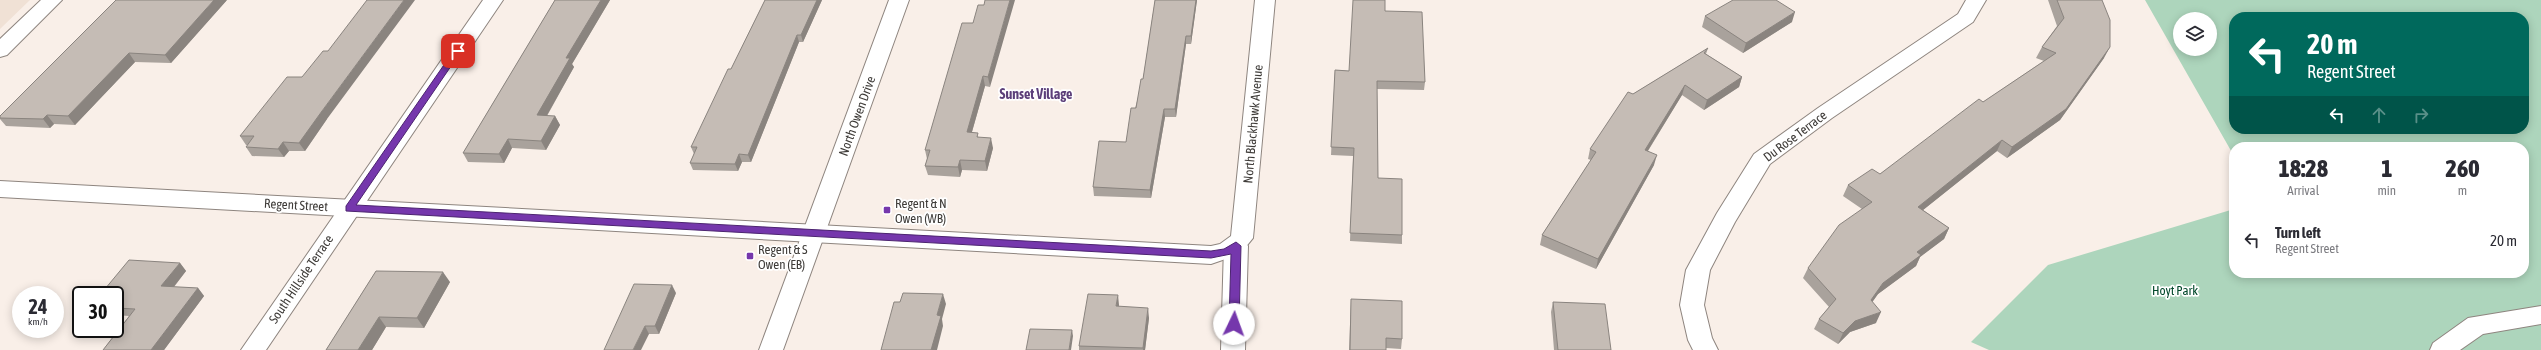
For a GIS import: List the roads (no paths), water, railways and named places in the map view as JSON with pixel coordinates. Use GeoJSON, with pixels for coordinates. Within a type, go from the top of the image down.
{"type":"FeatureCollection","features":[{"type":"Feature","properties":{"kind":"street"},"geometry":{"type":"LineString","coordinates":[[0,50],[52,0]]}},
{"type":"Feature","properties":{"kind":"street","name":"South Hillside Terrace"},"geometry":{"type":"LineString","coordinates":[[253,350],[493,0]]}},
{"type":"Feature","properties":{"kind":"street","name":"North Owen Drive"},"geometry":{"type":"LineString","coordinates":[[772,350],[899,0]]}},
{"type":"Feature","properties":{"kind":"street","name":"North Blackhawk Avenue"},"geometry":{"type":"LineString","coordinates":[[1233,350],[1236,246],[1242,238],[1264,0]]}},
{"type":"Feature","properties":{"kind":"street","name":"Du Rose Terrace"},"geometry":{"type":"LineString","coordinates":[[1706,350],[1700,340],[1692,305],[1698,270],[1725,219],[1762,159],[1825,113],[1966,18],[1976,0]]}},
{"type":"Feature","properties":{"kind":"street","name":"Regent Street"},"geometry":{"type":"LineString","coordinates":[[0,189],[815,232],[1211,255],[1227,252],[1236,246]]}},
{"type":"Feature","properties":{"kind":"street"},"geometry":{"type":"LineString","coordinates":[[2442,350],[2477,325],[2541,315]]}},
{"type":"Feature","properties":{"kind":"place","name":"Regent & N Owen (WB)"},"geometry":{"type":"Point","coordinates":[887,210]}},
{"type":"Feature","properties":{"kind":"place","name":"Regent & S Owen (EB)"},"geometry":{"type":"Point","coordinates":[750,256]}},
{"type":"Feature","properties":{"kind":"district","name":"Sunset Village"},"geometry":{"type":"Point","coordinates":[1036,94]}},
{"type":"Feature","properties":{"kind":"park label","name":"Hoyt Park"},"geometry":{"type":"Point","coordinates":[2175,290]}}]}
